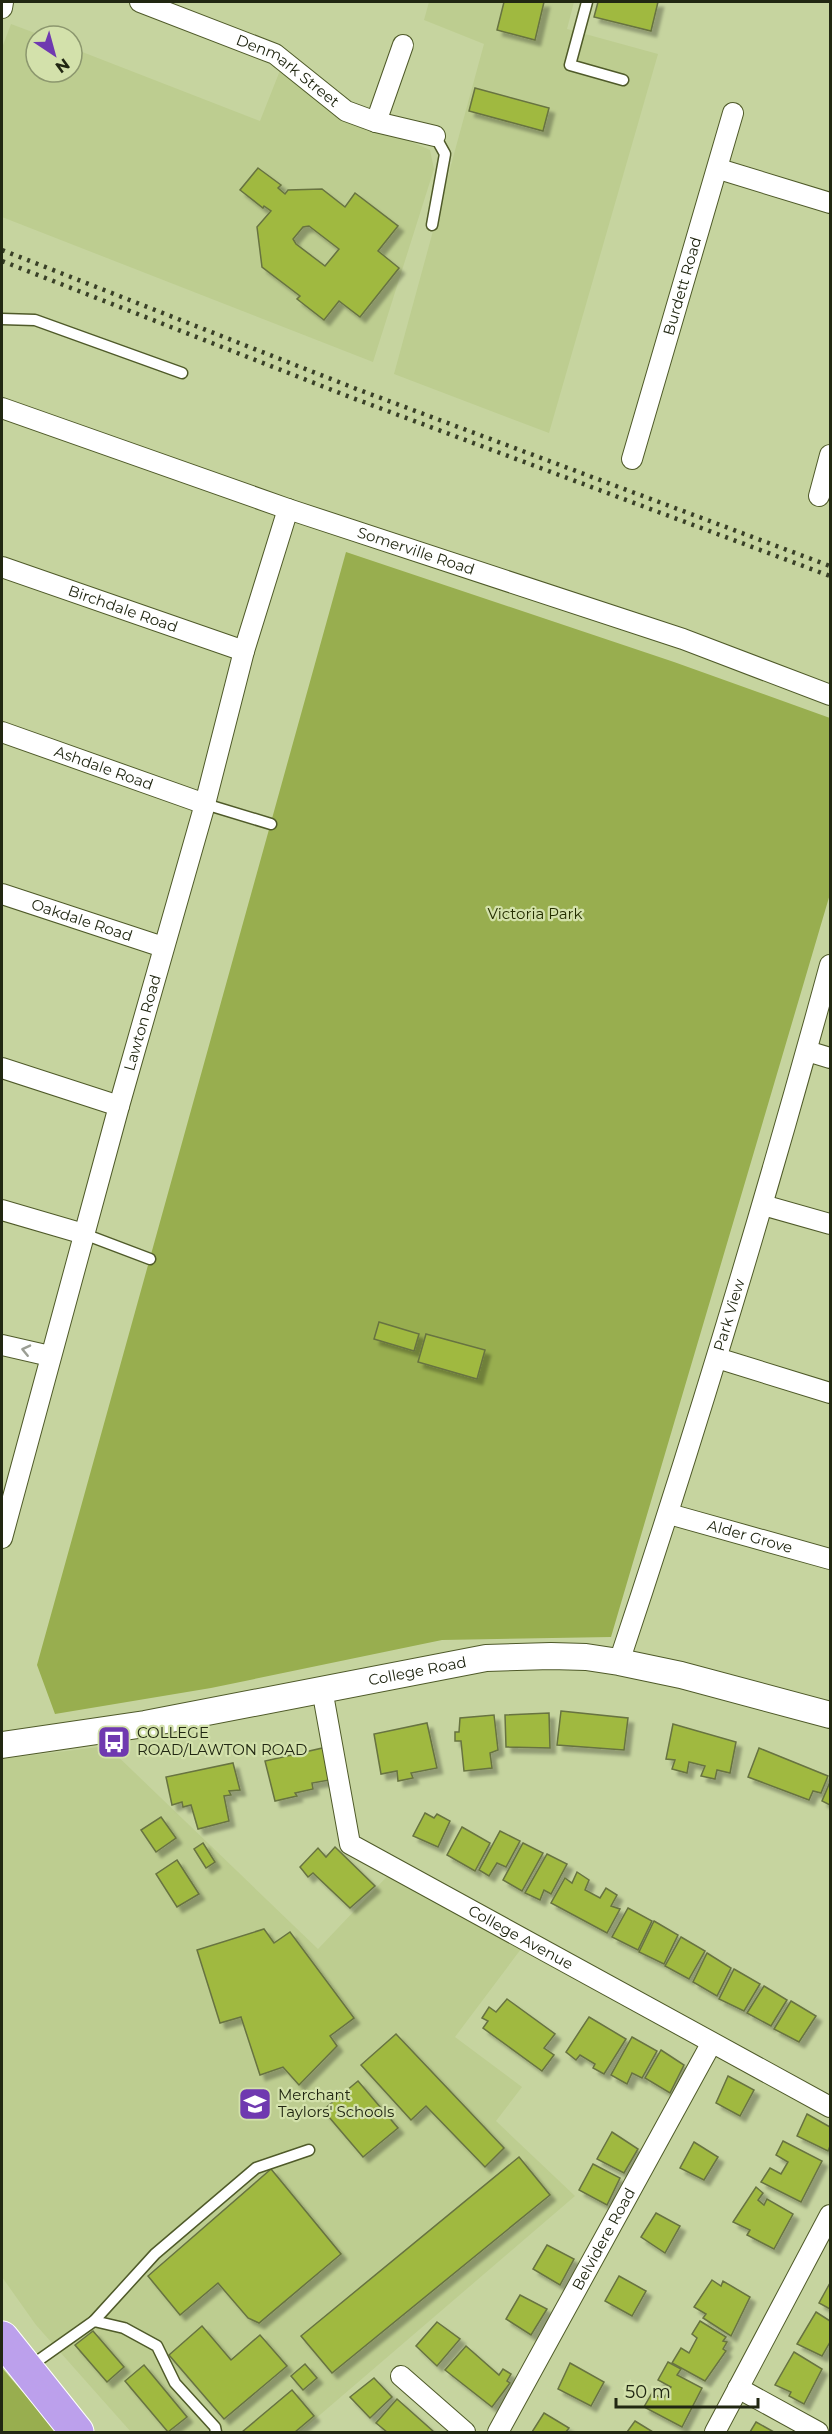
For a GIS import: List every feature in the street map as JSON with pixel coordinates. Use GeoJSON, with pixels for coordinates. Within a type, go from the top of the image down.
{"type":"FeatureCollection","features":[{"type":"Feature","properties":{"kind":"highway"},"geometry":{"type":"LineString","coordinates":[[2,2338],[77,2433]]}},
{"type":"Feature","properties":{"kind":"street"},"geometry":{"type":"LineString","coordinates":[[2,8],[3,2]]}},
{"type":"Feature","properties":{"kind":"street","name":"Denmark Street"},"geometry":{"type":"LineString","coordinates":[[141,2],[275,54],[346,111],[376,122],[435,136]]}},
{"type":"Feature","properties":{"kind":"street"},"geometry":{"type":"LineString","coordinates":[[376,122],[403,45]]}},
{"type":"Feature","properties":{"kind":"street","name":"Burdett Road"},"geometry":{"type":"LineString","coordinates":[[632,459],[719,169],[733,113]]}},
{"type":"Feature","properties":{"kind":"street"},"geometry":{"type":"LineString","coordinates":[[719,169],[831,203]]}},
{"type":"Feature","properties":{"kind":"street","name":"Somerville Road"},"geometry":{"type":"LineString","coordinates":[[2,408],[288,509],[683,639],[831,695]]}},
{"type":"Feature","properties":{"kind":"street"},"geometry":{"type":"LineString","coordinates":[[819,496],[831,455]]}},
{"type":"Feature","properties":{"kind":"street","name":"Lawton Road"},"geometry":{"type":"LineString","coordinates":[[2,1538],[119,1106],[205,804],[243,651],[288,509]]}},
{"type":"Feature","properties":{"kind":"street","name":"Birchdale Road"},"geometry":{"type":"LineString","coordinates":[[2,567],[243,651]]}},
{"type":"Feature","properties":{"kind":"street","name":"Ashdale Road"},"geometry":{"type":"LineString","coordinates":[[2,732],[205,804]]}},
{"type":"Feature","properties":{"kind":"street","name":"Oakdale Road"},"geometry":{"type":"LineString","coordinates":[[2,894],[163,947]]}},
{"type":"Feature","properties":{"kind":"street","name":"Park View"},"geometry":{"type":"LineString","coordinates":[[619,1662],[669,1514],[717,1358],[831,965]]}},
{"type":"Feature","properties":{"kind":"street"},"geometry":{"type":"LineString","coordinates":[[807,1051],[831,1058]]}},
{"type":"Feature","properties":{"kind":"street"},"geometry":{"type":"LineString","coordinates":[[2,1068],[119,1106]]}},
{"type":"Feature","properties":{"kind":"street"},"geometry":{"type":"LineString","coordinates":[[763,1205],[831,1224]]}},
{"type":"Feature","properties":{"kind":"street"},"geometry":{"type":"LineString","coordinates":[[2,1210],[84,1234]]}},
{"type":"Feature","properties":{"kind":"street"},"geometry":{"type":"LineString","coordinates":[[2,1345],[50,1356]]}},
{"type":"Feature","properties":{"kind":"street"},"geometry":{"type":"LineString","coordinates":[[717,1358],[831,1393]]}},
{"type":"Feature","properties":{"kind":"street","name":"Alder Grove"},"geometry":{"type":"LineString","coordinates":[[669,1514],[831,1559]]}},
{"type":"Feature","properties":{"kind":"street","name":"College Road"},"geometry":{"type":"LineString","coordinates":[[2,1745],[145,1724],[486,1658],[563,1657],[619,1662],[681,1675],[831,1715]]}},
{"type":"Feature","properties":{"kind":"street","name":"College Avenue"},"geometry":{"type":"LineString","coordinates":[[322,1689],[350,1844],[711,2044],[831,2107]]}},
{"type":"Feature","properties":{"kind":"street","name":"Belvidere Road"},"geometry":{"type":"LineString","coordinates":[[498,2433],[711,2044]]}},
{"type":"Feature","properties":{"kind":"street"},"geometry":{"type":"LineString","coordinates":[[715,2433],[738,2388],[824,2245],[831,2215]]}},
{"type":"Feature","properties":{"kind":"street"},"geometry":{"type":"LineString","coordinates":[[401,2376],[465,2433]]}},
{"type":"Feature","properties":{"kind":"street"},"geometry":{"type":"LineString","coordinates":[[738,2388],[818,2433]]}},
{"type":"Feature","properties":{"kind":"lane"},"geometry":{"type":"LineString","coordinates":[[587,2],[570,65],[623,80]]}},
{"type":"Feature","properties":{"kind":"lane"},"geometry":{"type":"LineString","coordinates":[[432,225],[445,154],[435,136]]}},
{"type":"Feature","properties":{"kind":"lane"},"geometry":{"type":"LineString","coordinates":[[2,319],[36,320],[182,373]]}},
{"type":"Feature","properties":{"kind":"lane"},"geometry":{"type":"LineString","coordinates":[[205,804],[271,824]]}},
{"type":"Feature","properties":{"kind":"lane"},"geometry":{"type":"LineString","coordinates":[[84,1234],[150,1259]]}},
{"type":"Feature","properties":{"kind":"lane"},"geometry":{"type":"LineString","coordinates":[[27,2369],[94,2321],[155,2254],[256,2168],[309,2150]]}},
{"type":"Feature","properties":{"kind":"lane"},"geometry":{"type":"LineString","coordinates":[[94,2321],[124,2328],[157,2346],[175,2383],[215,2427],[216,2433]]}},
{"type":"Feature","properties":{"kind":"shaded area"},"geometry":{"type":"Polygon","coordinates":[[[429,2],[574,2],[567,29],[658,54],[549,433],[394,374],[484,44],[424,20],[429,2]]]}},
{"type":"Feature","properties":{"kind":"shaded area"},"geometry":{"type":"Polygon","coordinates":[[[11,24],[24,29],[24,84],[84,84],[84,53],[260,121],[281,68],[319,101],[430,150],[434,169],[373,362],[2,217],[2,48],[11,24]]]}},
{"type":"Feature","properties":{"kind":"shaded area","name":"Merchant Taylors' Schools"},"geometry":{"type":"Polygon","coordinates":[[[107,1746],[318,1949],[396,1867],[527,1941],[455,2037],[522,2087],[496,2121],[575,2196],[300,2432],[131,2432],[36,2325],[2,2277],[2,1759],[107,1746]]]}},
{"type":"Feature","properties":{"kind":"green space","name":"Victoria Park"},"geometry":{"type":"Polygon","coordinates":[[[346,552],[674,662],[830,718],[830,894],[611,1637],[442,1640],[211,1688],[55,1714],[37,1665],[346,552]]]}},
{"type":"Feature","properties":{"kind":"green space"},"geometry":{"type":"Polygon","coordinates":[[[2,2368],[57,2432],[2,2432],[2,2368]]]}},
{"type":"Feature","properties":{"kind":"building"},"geometry":{"type":"Polygon","coordinates":[[[504,2],[544,2],[535,40],[497,30],[504,2]]]}},
{"type":"Feature","properties":{"kind":"building"},"geometry":{"type":"Polygon","coordinates":[[[598,2],[658,2],[651,31],[594,17],[598,2]]]}},
{"type":"Feature","properties":{"kind":"building"},"geometry":{"type":"Polygon","coordinates":[[[475,88],[549,108],[543,131],[469,111],[475,88]]]}},
{"type":"Feature","properties":{"kind":"building"},"geometry":{"type":"Polygon","coordinates":[[[258,168],[281,185],[278,188],[285,194],[288,190],[322,189],[345,207],[355,193],[398,226],[378,251],[399,268],[360,317],[339,301],[324,320],[297,299],[300,296],[262,267],[257,227],[271,211],[264,206],[263,208],[240,190],[258,168]],[[309,226],[303,227],[293,239],[296,244],[325,266],[339,249],[309,226]]]}},
{"type":"Feature","properties":{"kind":"building"},"geometry":{"type":"Polygon","coordinates":[[[379,1322],[419,1334],[414,1351],[374,1339],[379,1322]]]}},
{"type":"Feature","properties":{"kind":"building"},"geometry":{"type":"Polygon","coordinates":[[[426,1334],[485,1350],[477,1379],[418,1362],[426,1334]]]}},
{"type":"Feature","properties":{"kind":"building"},"geometry":{"type":"Polygon","coordinates":[[[561,1711],[628,1718],[624,1750],[557,1745],[561,1711]]]}},
{"type":"Feature","properties":{"kind":"building"},"geometry":{"type":"Polygon","coordinates":[[[549,1713],[550,1748],[506,1747],[505,1715],[549,1713]]]}},
{"type":"Feature","properties":{"kind":"building"},"geometry":{"type":"Polygon","coordinates":[[[494,1715],[498,1750],[490,1753],[492,1768],[464,1771],[461,1741],[455,1741],[455,1732],[459,1732],[460,1718],[494,1715]]]}},
{"type":"Feature","properties":{"kind":"building"},"geometry":{"type":"Polygon","coordinates":[[[427,1723],[437,1768],[411,1773],[413,1778],[398,1781],[397,1771],[381,1774],[374,1734],[427,1723]]]}},
{"type":"Feature","properties":{"kind":"building"},"geometry":{"type":"Polygon","coordinates":[[[673,1724],[736,1742],[730,1773],[717,1770],[715,1779],[701,1776],[705,1766],[689,1762],[687,1773],[672,1769],[675,1760],[666,1759],[673,1724]]]}},
{"type":"Feature","properties":{"kind":"building"},"geometry":{"type":"Polygon","coordinates":[[[327,1747],[335,1779],[312,1783],[313,1789],[295,1793],[297,1796],[275,1801],[265,1761],[327,1747]]]}},
{"type":"Feature","properties":{"kind":"building"},"geometry":{"type":"Polygon","coordinates":[[[759,1748],[828,1776],[821,1793],[813,1791],[809,1800],[748,1777],[759,1748]]]}},
{"type":"Feature","properties":{"kind":"building"},"geometry":{"type":"Polygon","coordinates":[[[233,1763],[240,1790],[229,1791],[231,1795],[224,1796],[229,1821],[198,1829],[191,1805],[183,1807],[182,1802],[172,1805],[166,1777],[233,1763]]]}},
{"type":"Feature","properties":{"kind":"building"},"geometry":{"type":"Polygon","coordinates":[[[830,1782],[830,1805],[822,1801],[830,1782]]]}},
{"type":"Feature","properties":{"kind":"building"},"geometry":{"type":"Polygon","coordinates":[[[425,1813],[434,1818],[437,1814],[450,1821],[438,1847],[413,1836],[425,1813]]]}},
{"type":"Feature","properties":{"kind":"building"},"geometry":{"type":"Polygon","coordinates":[[[161,1817],[176,1838],[156,1852],[141,1830],[161,1817]]]}},
{"type":"Feature","properties":{"kind":"building"},"geometry":{"type":"Polygon","coordinates":[[[462,1827],[490,1843],[475,1871],[447,1855],[462,1827]]]}},
{"type":"Feature","properties":{"kind":"building"},"geometry":{"type":"Polygon","coordinates":[[[500,1831],[520,1841],[506,1867],[497,1863],[489,1876],[479,1870],[500,1831]]]}},
{"type":"Feature","properties":{"kind":"building"},"geometry":{"type":"Polygon","coordinates":[[[203,1843],[215,1862],[206,1868],[194,1849],[203,1843]]]}},
{"type":"Feature","properties":{"kind":"building"},"geometry":{"type":"Polygon","coordinates":[[[523,1843],[543,1853],[522,1891],[503,1880],[523,1843]]]}},
{"type":"Feature","properties":{"kind":"building"},"geometry":{"type":"Polygon","coordinates":[[[335,1847],[375,1886],[350,1908],[313,1873],[308,1877],[300,1867],[318,1848],[326,1857],[335,1847]]]}},
{"type":"Feature","properties":{"kind":"building"},"geometry":{"type":"Polygon","coordinates":[[[547,1854],[567,1864],[551,1894],[544,1890],[540,1900],[525,1893],[547,1854]]]}},
{"type":"Feature","properties":{"kind":"building"},"geometry":{"type":"Polygon","coordinates":[[[177,1860],[199,1894],[177,1907],[156,1874],[177,1860]]]}},
{"type":"Feature","properties":{"kind":"building"},"geometry":{"type":"Polygon","coordinates":[[[577,1872],[589,1880],[585,1890],[600,1898],[606,1888],[617,1895],[611,1906],[620,1909],[607,1933],[551,1903],[565,1878],[572,1883],[577,1872]]]}},
{"type":"Feature","properties":{"kind":"building"},"geometry":{"type":"Polygon","coordinates":[[[628,1908],[652,1921],[638,1950],[612,1937],[628,1908]]]}},
{"type":"Feature","properties":{"kind":"building"},"geometry":{"type":"Polygon","coordinates":[[[654,1921],[678,1935],[664,1964],[639,1952],[654,1921]]]}},
{"type":"Feature","properties":{"kind":"building"},"geometry":{"type":"Polygon","coordinates":[[[264,1929],[274,1943],[290,1932],[354,2018],[330,2036],[337,2046],[299,2085],[283,2067],[260,2075],[241,2017],[220,2023],[197,1950],[264,1929]]]}},
{"type":"Feature","properties":{"kind":"building"},"geometry":{"type":"Polygon","coordinates":[[[681,1937],[705,1951],[689,1979],[665,1966],[681,1937]]]}},
{"type":"Feature","properties":{"kind":"building"},"geometry":{"type":"Polygon","coordinates":[[[707,1953],[731,1968],[717,1996],[693,1982],[707,1953]]]}},
{"type":"Feature","properties":{"kind":"building"},"geometry":{"type":"Polygon","coordinates":[[[734,1969],[760,1984],[744,2011],[719,1999],[734,1969]]]}},
{"type":"Feature","properties":{"kind":"building"},"geometry":{"type":"Polygon","coordinates":[[[764,1986],[787,2000],[771,2026],[747,2013],[764,1986]]]}},
{"type":"Feature","properties":{"kind":"building"},"geometry":{"type":"Polygon","coordinates":[[[507,1999],[555,2034],[544,2048],[554,2055],[542,2071],[483,2028],[488,2021],[482,2018],[489,2007],[496,2012],[507,1999]]]}},
{"type":"Feature","properties":{"kind":"building"},"geometry":{"type":"Polygon","coordinates":[[[791,2001],[816,2016],[799,2042],[774,2029],[791,2001]]]}},
{"type":"Feature","properties":{"kind":"building"},"geometry":{"type":"Polygon","coordinates":[[[589,2017],[626,2039],[604,2074],[593,2068],[595,2064],[580,2055],[576,2060],[566,2052],[589,2017]]]}},
{"type":"Feature","properties":{"kind":"building"},"geometry":{"type":"Polygon","coordinates":[[[396,2034],[504,2148],[485,2167],[426,2106],[411,2120],[361,2065],[396,2034]]]}},
{"type":"Feature","properties":{"kind":"building"},"geometry":{"type":"Polygon","coordinates":[[[632,2037],[657,2051],[642,2078],[632,2073],[627,2084],[611,2075],[632,2037]]]}},
{"type":"Feature","properties":{"kind":"building"},"geometry":{"type":"Polygon","coordinates":[[[661,2050],[684,2065],[670,2093],[645,2078],[661,2050]]]}},
{"type":"Feature","properties":{"kind":"building"},"geometry":{"type":"Polygon","coordinates":[[[728,2076],[754,2090],[740,2116],[716,2103],[728,2076]]]}},
{"type":"Feature","properties":{"kind":"building"},"geometry":{"type":"Polygon","coordinates":[[[358,2081],[398,2128],[363,2157],[323,2110],[358,2081]]]}},
{"type":"Feature","properties":{"kind":"building"},"geometry":{"type":"Polygon","coordinates":[[[807,2114],[830,2127],[828,2151],[797,2136],[807,2114]]]}},
{"type":"Feature","properties":{"kind":"building"},"geometry":{"type":"Polygon","coordinates":[[[612,2132],[638,2149],[624,2173],[597,2159],[612,2132]]]}},
{"type":"Feature","properties":{"kind":"building"},"geometry":{"type":"Polygon","coordinates":[[[783,2141],[822,2161],[801,2202],[761,2182],[770,2168],[781,2174],[788,2162],[776,2155],[783,2141]]]}},
{"type":"Feature","properties":{"kind":"building"},"geometry":{"type":"Polygon","coordinates":[[[694,2142],[718,2157],[704,2180],[680,2168],[694,2142]]]}},
{"type":"Feature","properties":{"kind":"building"},"geometry":{"type":"Polygon","coordinates":[[[519,2157],[550,2195],[332,2373],[301,2336],[519,2157]]]}},
{"type":"Feature","properties":{"kind":"building"},"geometry":{"type":"Polygon","coordinates":[[[593,2164],[620,2178],[607,2205],[579,2190],[593,2164]]]}},
{"type":"Feature","properties":{"kind":"building"},"geometry":{"type":"Polygon","coordinates":[[[271,2169],[341,2254],[259,2323],[248,2318],[218,2283],[180,2315],[148,2276],[271,2169]]]}},
{"type":"Feature","properties":{"kind":"building"},"geometry":{"type":"Polygon","coordinates":[[[756,2187],[763,2193],[758,2200],[764,2205],[767,2199],[793,2214],[774,2249],[747,2235],[750,2230],[733,2222],[756,2187]]]}},
{"type":"Feature","properties":{"kind":"building"},"geometry":{"type":"Polygon","coordinates":[[[656,2213],[680,2226],[665,2253],[641,2237],[656,2213]]]}},
{"type":"Feature","properties":{"kind":"building"},"geometry":{"type":"Polygon","coordinates":[[[547,2245],[574,2259],[560,2285],[533,2269],[547,2245]]]}},
{"type":"Feature","properties":{"kind":"building"},"geometry":{"type":"Polygon","coordinates":[[[619,2276],[646,2291],[632,2316],[605,2301],[619,2276]]]}},
{"type":"Feature","properties":{"kind":"building"},"geometry":{"type":"Polygon","coordinates":[[[712,2280],[721,2286],[723,2281],[750,2297],[731,2336],[703,2318],[706,2314],[694,2307],[712,2280]]]}},
{"type":"Feature","properties":{"kind":"building"},"geometry":{"type":"Polygon","coordinates":[[[830,2283],[830,2309],[819,2303],[830,2283]]]}},
{"type":"Feature","properties":{"kind":"building"},"geometry":{"type":"Polygon","coordinates":[[[520,2295],[547,2309],[531,2335],[506,2319],[520,2295]]]}},
{"type":"Feature","properties":{"kind":"building"},"geometry":{"type":"Polygon","coordinates":[[[816,2312],[830,2321],[830,2342],[822,2356],[797,2344],[816,2312]]]}},
{"type":"Feature","properties":{"kind":"building"},"geometry":{"type":"Polygon","coordinates":[[[700,2321],[726,2337],[723,2341],[727,2342],[723,2349],[726,2351],[705,2381],[672,2363],[681,2348],[689,2353],[697,2338],[692,2334],[700,2321]]]}},
{"type":"Feature","properties":{"kind":"building"},"geometry":{"type":"Polygon","coordinates":[[[437,2322],[460,2339],[437,2366],[416,2346],[437,2322]]]}},
{"type":"Feature","properties":{"kind":"building"},"geometry":{"type":"Polygon","coordinates":[[[202,2326],[231,2360],[260,2335],[287,2366],[224,2419],[169,2355],[202,2326]]]}},
{"type":"Feature","properties":{"kind":"building"},"geometry":{"type":"Polygon","coordinates":[[[93,2331],[124,2367],[107,2382],[75,2345],[93,2331]]]}},
{"type":"Feature","properties":{"kind":"building"},"geometry":{"type":"Polygon","coordinates":[[[466,2346],[499,2375],[503,2369],[511,2374],[507,2381],[510,2383],[492,2407],[445,2370],[466,2346]]]}},
{"type":"Feature","properties":{"kind":"building"},"geometry":{"type":"Polygon","coordinates":[[[794,2352],[822,2369],[804,2404],[789,2396],[791,2392],[775,2385],[794,2352]]]}},
{"type":"Feature","properties":{"kind":"building"},"geometry":{"type":"Polygon","coordinates":[[[668,2362],[681,2369],[677,2375],[702,2388],[682,2427],[644,2407],[652,2393],[663,2399],[671,2387],[658,2380],[668,2362]]]}},
{"type":"Feature","properties":{"kind":"building"},"geometry":{"type":"Polygon","coordinates":[[[570,2363],[604,2382],[591,2406],[558,2389],[570,2363]]]}},
{"type":"Feature","properties":{"kind":"building"},"geometry":{"type":"Polygon","coordinates":[[[305,2364],[317,2378],[303,2390],[291,2376],[305,2364]]]}},
{"type":"Feature","properties":{"kind":"building"},"geometry":{"type":"Polygon","coordinates":[[[144,2365],[187,2417],[168,2432],[125,2381],[144,2365]]]}},
{"type":"Feature","properties":{"kind":"building"},"geometry":{"type":"Polygon","coordinates":[[[374,2378],[392,2397],[370,2418],[350,2397],[374,2378]]]}},
{"type":"Feature","properties":{"kind":"building"},"geometry":{"type":"Polygon","coordinates":[[[292,2390],[314,2416],[295,2432],[242,2432],[292,2390]]]}},
{"type":"Feature","properties":{"kind":"building"},"geometry":{"type":"Polygon","coordinates":[[[397,2399],[434,2432],[387,2432],[376,2423],[397,2399]]]}},
{"type":"Feature","properties":{"kind":"building"},"geometry":{"type":"Polygon","coordinates":[[[544,2413],[569,2428],[566,2432],[532,2432],[544,2413]]]}},
{"type":"Feature","properties":{"kind":"building"},"geometry":{"type":"Polygon","coordinates":[[[635,2421],[653,2432],[627,2432],[635,2421]]]}},
{"type":"Feature","properties":{"kind":"building"},"geometry":{"type":"Polygon","coordinates":[[[756,2422],[774,2432],[750,2432],[756,2422]]]}},
{"type":"Feature","properties":{"kind":"railway"},"geometry":{"type":"LineString","coordinates":[[2,250],[354,388],[830,566]]}},
{"type":"Feature","properties":{"kind":"railway"},"geometry":{"type":"LineString","coordinates":[[2,261],[350,397],[830,576]]}},
{"type":"Feature","properties":{"kind":"place","name":"COLLEGE ROAD/LAWTON ROAD"},"geometry":{"type":"Point","coordinates":[114,1742]}},
{"type":"Feature","properties":{"kind":"place","name":"Merchant Taylors' Schools"},"geometry":{"type":"Point","coordinates":[255,2104]}}]}
